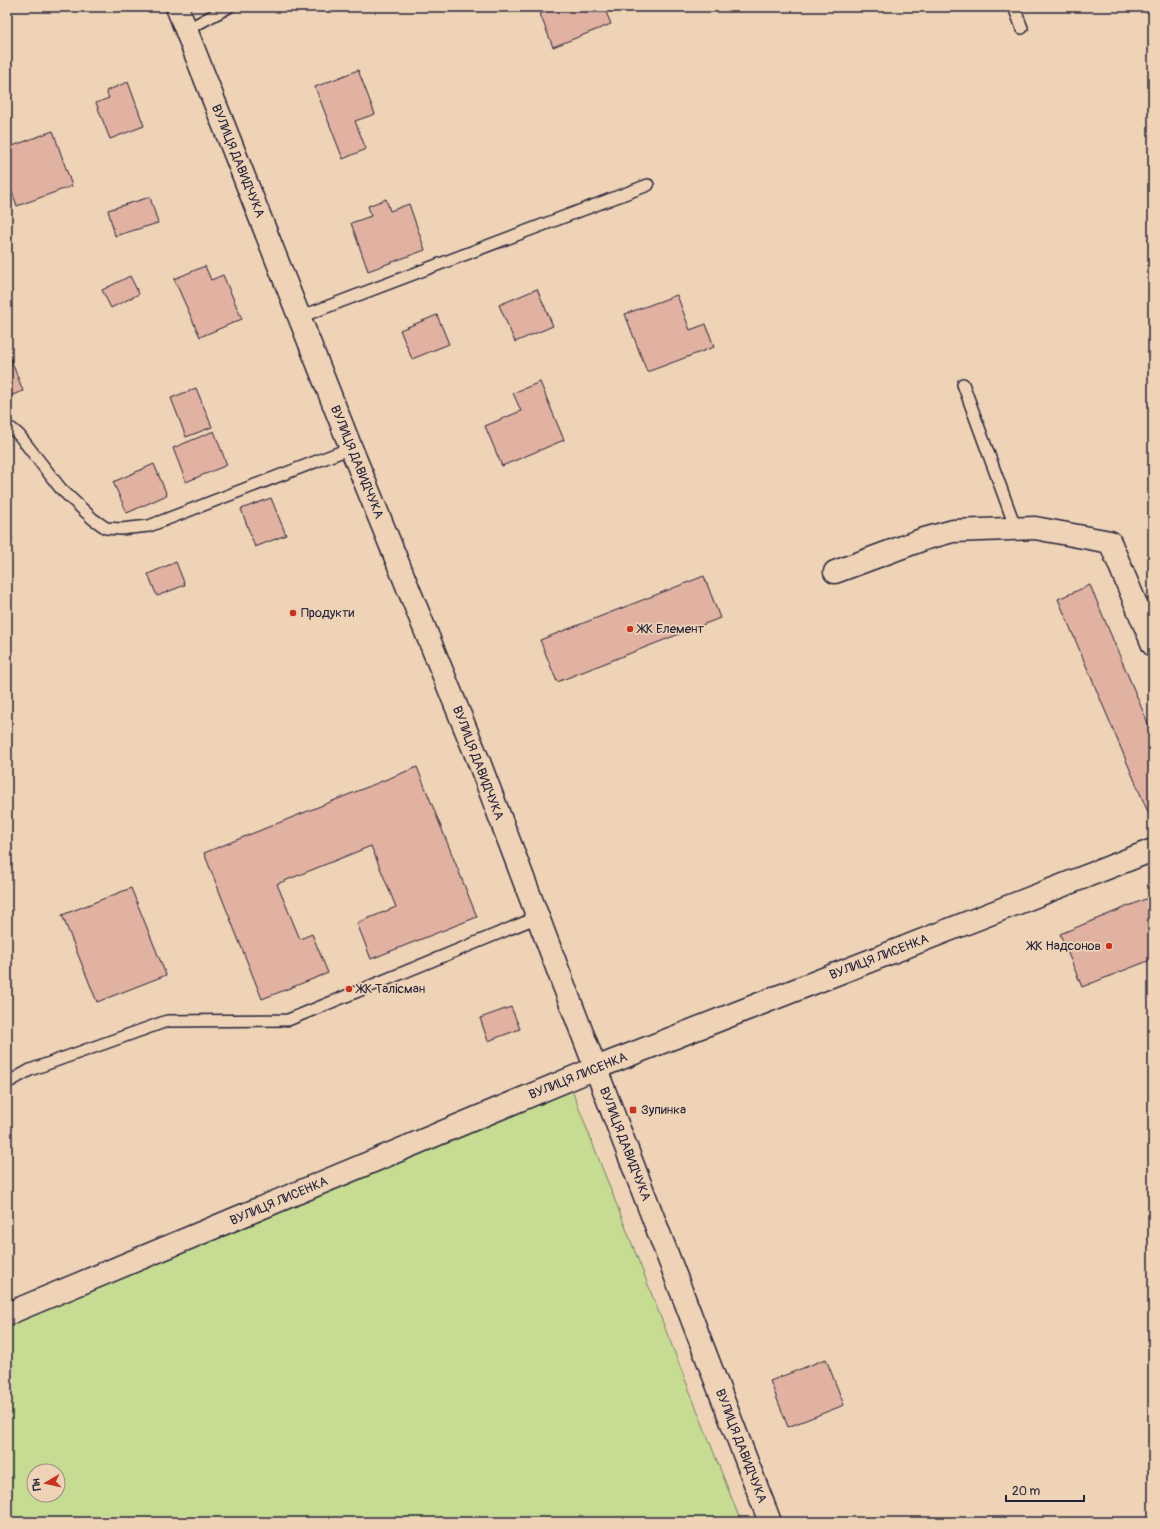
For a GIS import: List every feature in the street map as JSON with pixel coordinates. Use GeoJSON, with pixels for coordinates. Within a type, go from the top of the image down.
{"type":"FeatureCollection","features":[{"type":"Feature","properties":{"kind":"street","name":"ВУЛИЦЯ ДАВИДЧУКА"},"geometry":{"type":"LineString","coordinates":[[177,7],[351,448],[476,755],[770,1522]]}},
{"type":"Feature","properties":{"kind":"street"},"geometry":{"type":"LineString","coordinates":[[835,572],[924,539],[953,531],[1035,528],[1110,542],[1153,645]]}},
{"type":"Feature","properties":{"kind":"street","name":"ВУЛИЦЯ ЛИСЕНКА"},"geometry":{"type":"LineString","coordinates":[[7,1314],[596,1068],[1153,850]]}},
{"type":"Feature","properties":{"kind":"lane"},"geometry":{"type":"LineString","coordinates":[[186,30],[229,7]]}},
{"type":"Feature","properties":{"kind":"lane"},"geometry":{"type":"LineString","coordinates":[[1014,7],[1022,28]]}},
{"type":"Feature","properties":{"kind":"lane"},"geometry":{"type":"LineString","coordinates":[[300,317],[648,185]]}},
{"type":"Feature","properties":{"kind":"lane"},"geometry":{"type":"LineString","coordinates":[[963,384],[1016,529]]}},
{"type":"Feature","properties":{"kind":"lane"},"geometry":{"type":"LineString","coordinates":[[7,429],[12,429],[19,435],[61,489],[92,519],[106,528],[121,529],[149,526],[351,448]]}},
{"type":"Feature","properties":{"kind":"lane"},"geometry":{"type":"LineString","coordinates":[[7,1084],[30,1070],[167,1021],[288,1020],[538,917]]}},
{"type":"Feature","properties":{"kind":"green space"},"geometry":{"type":"Polygon","coordinates":[[[569,1083],[741,1522],[7,1522],[7,1327],[569,1083]]]}},
{"type":"Feature","properties":{"kind":"building"},"geometry":{"type":"Polygon","coordinates":[[[557,7],[604,7],[611,24],[553,47],[540,14],[557,7]]]}},
{"type":"Feature","properties":{"kind":"building"},"geometry":{"type":"Polygon","coordinates":[[[358,70],[375,114],[355,121],[366,149],[343,159],[315,87],[358,70]]]}},
{"type":"Feature","properties":{"kind":"building"},"geometry":{"type":"Polygon","coordinates":[[[128,82],[144,126],[110,139],[96,103],[109,98],[106,91],[128,82]]]}},
{"type":"Feature","properties":{"kind":"building"},"geometry":{"type":"Polygon","coordinates":[[[53,131],[72,186],[17,206],[7,177],[7,148],[53,131]]]}},
{"type":"Feature","properties":{"kind":"building"},"geometry":{"type":"Polygon","coordinates":[[[150,197],[158,223],[115,236],[108,210],[150,197]]]}},
{"type":"Feature","properties":{"kind":"building"},"geometry":{"type":"Polygon","coordinates":[[[386,199],[390,211],[409,204],[425,250],[368,271],[351,223],[371,216],[368,206],[386,199]]]}},
{"type":"Feature","properties":{"kind":"building"},"geometry":{"type":"Polygon","coordinates":[[[205,266],[211,280],[223,275],[242,319],[200,337],[174,279],[205,266]]]}},
{"type":"Feature","properties":{"kind":"building"},"geometry":{"type":"Polygon","coordinates":[[[130,276],[139,294],[111,308],[102,290],[130,276]]]}},
{"type":"Feature","properties":{"kind":"building"},"geometry":{"type":"Polygon","coordinates":[[[537,289],[553,326],[515,342],[499,305],[537,289]]]}},
{"type":"Feature","properties":{"kind":"building"},"geometry":{"type":"Polygon","coordinates":[[[677,295],[690,330],[706,324],[714,347],[647,372],[625,314],[677,295]]]}},
{"type":"Feature","properties":{"kind":"building"},"geometry":{"type":"Polygon","coordinates":[[[437,315],[449,344],[412,359],[400,330],[437,315]]]}},
{"type":"Feature","properties":{"kind":"building"},"geometry":{"type":"Polygon","coordinates":[[[7,349],[23,391],[7,397],[7,349]]]}},
{"type":"Feature","properties":{"kind":"building"},"geometry":{"type":"Polygon","coordinates":[[[540,382],[564,440],[502,466],[485,426],[521,411],[513,393],[540,382]]]}},
{"type":"Feature","properties":{"kind":"building"},"geometry":{"type":"Polygon","coordinates":[[[196,388],[212,427],[186,437],[171,398],[196,388]]]}},
{"type":"Feature","properties":{"kind":"building"},"geometry":{"type":"Polygon","coordinates":[[[214,431],[227,465],[186,482],[173,448],[214,431]]]}},
{"type":"Feature","properties":{"kind":"building"},"geometry":{"type":"Polygon","coordinates":[[[154,464],[167,495],[127,513],[113,482],[154,464]]]}},
{"type":"Feature","properties":{"kind":"building"},"geometry":{"type":"Polygon","coordinates":[[[271,498],[286,535],[255,547],[241,509],[271,498]]]}},
{"type":"Feature","properties":{"kind":"building"},"geometry":{"type":"Polygon","coordinates":[[[7,524],[13,541],[7,543],[7,524]]]}},
{"type":"Feature","properties":{"kind":"building"},"geometry":{"type":"Polygon","coordinates":[[[176,562],[185,585],[157,596],[148,574],[176,562]]]}},
{"type":"Feature","properties":{"kind":"building","name":"ЖК Елемент"},"geometry":{"type":"Polygon","coordinates":[[[704,576],[720,618],[557,682],[540,640],[704,576]]]}},
{"type":"Feature","properties":{"kind":"building"},"geometry":{"type":"Polygon","coordinates":[[[1090,585],[1153,735],[1153,816],[1150,817],[1058,599],[1090,585]]]}},
{"type":"Feature","properties":{"kind":"building"},"geometry":{"type":"Polygon","coordinates":[[[417,767],[477,917],[371,959],[357,923],[396,907],[371,846],[277,884],[300,939],[312,934],[328,973],[262,999],[204,853],[417,767]]]}},
{"type":"Feature","properties":{"kind":"building"},"geometry":{"type":"Polygon","coordinates":[[[131,888],[166,975],[97,1002],[62,915],[131,888]]]}},
{"type":"Feature","properties":{"kind":"building","name":"ЖК Надсонов"},"geometry":{"type":"Polygon","coordinates":[[[1153,896],[1153,959],[1082,987],[1060,934],[1153,896]]]}},
{"type":"Feature","properties":{"kind":"building"},"geometry":{"type":"Polygon","coordinates":[[[511,1007],[520,1029],[488,1041],[480,1018],[511,1007]]]}},
{"type":"Feature","properties":{"kind":"building"},"geometry":{"type":"Polygon","coordinates":[[[826,1359],[844,1405],[788,1427],[770,1381],[826,1359]]]}},
{"type":"Feature","properties":{"kind":"place","name":"Продукти"},"geometry":{"type":"Point","coordinates":[293,613]}},
{"type":"Feature","properties":{"kind":"place","name":"ЖК Елемент"},"geometry":{"type":"Point","coordinates":[630,629]}},
{"type":"Feature","properties":{"kind":"place","name":"ЖК Надсонов"},"geometry":{"type":"Point","coordinates":[1109,946]}},
{"type":"Feature","properties":{"kind":"place","name":"ЖК Талiсман"},"geometry":{"type":"Point","coordinates":[349,989]}},
{"type":"Feature","properties":{"kind":"place","name":"Зупинка"},"geometry":{"type":"Point","coordinates":[633,1110]}}]}
